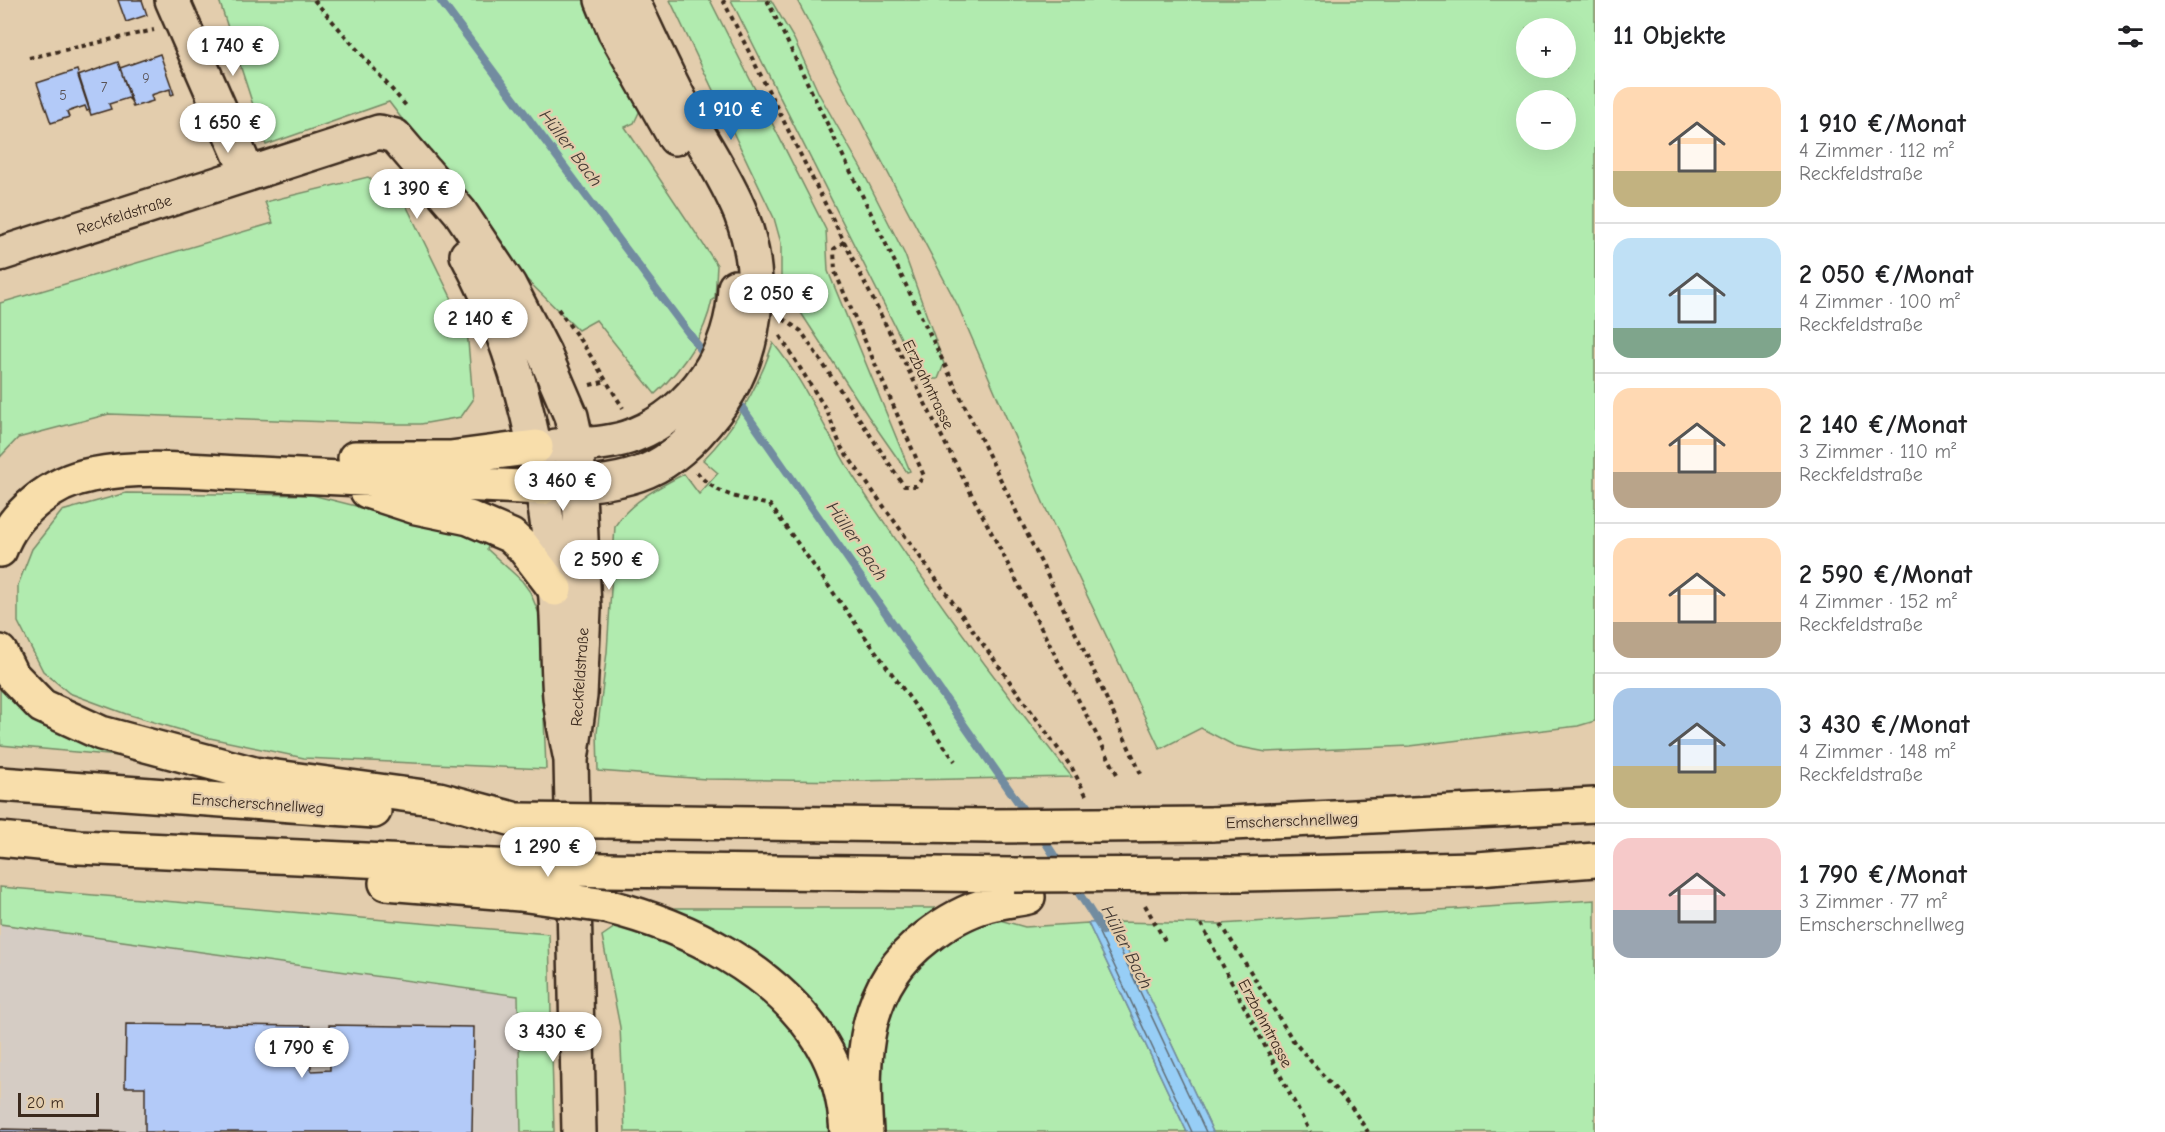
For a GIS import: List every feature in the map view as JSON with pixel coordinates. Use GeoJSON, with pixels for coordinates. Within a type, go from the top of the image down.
{"type":"FeatureCollection","features":[{"type":"Feature","properties":{"kind":"highway"},"geometry":{"type":"LineString","coordinates":[[0,512],[22,487],[55,468],[88,459],[117,455],[137,453],[450,458],[536,447]]}},
{"type":"Feature","properties":{"kind":"highway"},"geometry":{"type":"LineString","coordinates":[[0,550],[6,533],[31,506],[55,488],[90,475],[184,471],[542,488]]}},
{"type":"Feature","properties":{"kind":"highway"},"geometry":{"type":"LineString","coordinates":[[321,477],[416,507],[469,518],[511,537],[523,547],[555,589]]}},
{"type":"Feature","properties":{"kind":"highway"},"geometry":{"type":"LineString","coordinates":[[0,652],[11,674],[42,706],[101,733],[254,774],[439,799],[517,820]]}},
{"type":"Feature","properties":{"kind":"highway","name":"Emscherschnellweg"},"geometry":{"type":"LineString","coordinates":[[0,784],[517,820],[990,826],[1211,824],[1595,805]]}},
{"type":"Feature","properties":{"kind":"highway"},"geometry":{"type":"LineString","coordinates":[[0,839],[79,847],[296,858],[520,880],[645,916],[705,943],[761,978],[796,1008],[823,1045],[840,1086],[848,1132]]}},
{"type":"Feature","properties":{"kind":"highway"},"geometry":{"type":"LineString","coordinates":[[520,880],[606,870],[1130,892],[1147,887],[1242,874],[1477,869],[1595,860]]}},
{"type":"Feature","properties":{"kind":"highway"},"geometry":{"type":"LineString","coordinates":[[866,1132],[864,1097],[866,1044],[874,1006],[886,979],[911,949],[946,922],[1021,886]]}},
{"type":"Feature","properties":{"kind":"street"},"geometry":{"type":"LineString","coordinates":[[602,0],[615,32],[720,218],[731,248],[746,321]]}},
{"type":"Feature","properties":{"kind":"street"},"geometry":{"type":"LineString","coordinates":[[542,488],[616,482],[643,474],[665,462],[695,414],[735,379],[746,321],[750,250],[741,214],[673,87],[632,0]]}},
{"type":"Feature","properties":{"kind":"street"},"geometry":{"type":"LineString","coordinates":[[176,12],[248,174]]}},
{"type":"Feature","properties":{"kind":"street","name":"Reckfeldstraße"},"geometry":{"type":"LineString","coordinates":[[0,254],[379,132],[395,136],[424,174],[460,212],[509,285],[561,392],[577,444],[584,609],[580,696],[571,760]]}},
{"type":"Feature","properties":{"kind":"street","name":"Reckfeldstraße"},"geometry":{"type":"LineString","coordinates":[[424,174],[443,217],[486,290],[521,385],[536,447],[555,589],[560,699],[571,760],[579,1132]]}},
{"type":"Feature","properties":{"kind":"street"},"geometry":{"type":"LineString","coordinates":[[536,447],[607,442],[633,435],[668,416],[695,414]]}},
{"type":"Feature","properties":{"kind":"path","name":"Erzbahntrasse"},"geometry":{"type":"LineString","coordinates":[[723,0],[947,447],[1118,776]]}},
{"type":"Feature","properties":{"kind":"path"},"geometry":{"type":"LineString","coordinates":[[767,0],[1091,665],[1142,776]]}},
{"type":"Feature","properties":{"kind":"path"},"geometry":{"type":"LineString","coordinates":[[29,58],[176,12]]}},
{"type":"Feature","properties":{"kind":"path"},"geometry":{"type":"LineString","coordinates":[[746,321],[801,331],[904,486],[916,486],[924,476],[835,272],[834,249],[845,241]]}},
{"type":"Feature","properties":{"kind":"path"},"geometry":{"type":"LineString","coordinates":[[792,352],[827,411],[841,447],[1072,768],[1088,799]]}},
{"type":"Feature","properties":{"kind":"path"},"geometry":{"type":"LineString","coordinates":[[707,485],[731,495],[770,505],[956,761]]}},
{"type":"Feature","properties":{"kind":"path"},"geometry":{"type":"LineString","coordinates":[[1147,887],[1165,941]]}},
{"type":"Feature","properties":{"kind":"path","name":"Erzbahntrasse"},"geometry":{"type":"LineString","coordinates":[[1201,924],[1310,1132]]}},
{"type":"Feature","properties":{"kind":"path"},"geometry":{"type":"LineString","coordinates":[[1221,924],[1294,1042],[1352,1108],[1368,1132]]}},
{"type":"Feature","properties":{"kind":"shaded area"},"geometry":{"type":"Polygon","coordinates":[[[0,924],[518,996],[521,1132],[0,1132],[0,924]]]}},
{"type":"Feature","properties":{"kind":"green space"},"geometry":{"type":"Polygon","coordinates":[[[219,0],[587,0],[642,106],[634,123],[625,127],[717,265],[715,298],[712,300],[704,327],[691,352],[675,374],[655,394],[596,320],[578,330],[517,270],[389,102],[266,145],[219,0]]]}},
{"type":"Feature","properties":{"kind":"green space"},"geometry":{"type":"Polygon","coordinates":[[[670,0],[710,0],[826,230],[828,271],[910,471],[907,472],[868,416],[781,282],[781,243],[774,218],[670,0]]]}},
{"type":"Feature","properties":{"kind":"green space"},"geometry":{"type":"Polygon","coordinates":[[[731,0],[771,0],[794,39],[819,94],[861,168],[905,255],[944,364],[938,379],[929,379],[915,366],[731,0]]]}},
{"type":"Feature","properties":{"kind":"green space"},"geometry":{"type":"Polygon","coordinates":[[[797,0],[1595,0],[1595,721],[1578,726],[1410,746],[1266,752],[1235,746],[1201,728],[1160,749],[1045,507],[958,306],[797,0]]]}},
{"type":"Feature","properties":{"kind":"green space"},"geometry":{"type":"Polygon","coordinates":[[[368,177],[406,205],[467,330],[473,400],[461,417],[421,424],[387,424],[109,414],[18,438],[0,457],[0,303],[273,223],[265,202],[368,177]]]}},
{"type":"Feature","properties":{"kind":"green space"},"geometry":{"type":"Polygon","coordinates":[[[773,343],[796,375],[855,479],[907,556],[987,668],[1072,777],[856,781],[706,779],[598,771],[597,733],[607,652],[615,526],[637,502],[684,474],[699,494],[718,473],[703,460],[726,434],[745,406],[761,375],[773,343]]]}},
{"type":"Feature","properties":{"kind":"green space"},"geometry":{"type":"Polygon","coordinates":[[[126,493],[312,495],[491,540],[487,549],[522,581],[530,592],[540,616],[546,769],[304,758],[205,737],[126,714],[69,693],[43,671],[18,622],[18,585],[32,549],[62,511],[126,493]]]}},
{"type":"Feature","properties":{"kind":"green space"},"geometry":{"type":"Polygon","coordinates":[[[0,681],[25,713],[66,735],[130,757],[0,745],[0,681]]]}},
{"type":"Feature","properties":{"kind":"green space"},"geometry":{"type":"Polygon","coordinates":[[[0,887],[549,934],[554,1132],[521,1132],[518,996],[0,924],[0,887]]]}},
{"type":"Feature","properties":{"kind":"green space"},"geometry":{"type":"Polygon","coordinates":[[[1595,900],[1595,1132],[1213,1132],[1114,922],[1221,924],[1595,900]]]}},
{"type":"Feature","properties":{"kind":"green space"},"geometry":{"type":"Polygon","coordinates":[[[643,908],[956,908],[1025,927],[1088,923],[1187,1132],[625,1132],[620,1027],[602,936],[643,908]]]}},
{"type":"Feature","properties":{"kind":"water"},"geometry":{"type":"Polygon","coordinates":[[[1114,922],[1213,1132],[1187,1132],[1088,923],[1114,922]]]}},
{"type":"Feature","properties":{"kind":"building"},"geometry":{"type":"Polygon","coordinates":[[[118,0],[142,0],[147,15],[126,22],[118,0]]]}},
{"type":"Feature","properties":{"kind":"building"},"geometry":{"type":"Polygon","coordinates":[[[160,54],[174,94],[171,95],[170,89],[151,95],[153,101],[133,107],[120,68],[160,54]]]}},
{"type":"Feature","properties":{"kind":"building"},"geometry":{"type":"Polygon","coordinates":[[[118,62],[132,102],[128,98],[109,104],[111,109],[91,115],[78,76],[118,62]]]}},
{"type":"Feature","properties":{"kind":"building"},"geometry":{"type":"Polygon","coordinates":[[[77,70],[90,110],[87,111],[85,106],[67,112],[69,117],[51,123],[37,83],[77,70]]]}},
{"type":"Feature","properties":{"kind":"building"},"geometry":{"type":"Polygon","coordinates":[[[126,1024],[310,1026],[311,1071],[330,1070],[329,1025],[474,1027],[472,1132],[145,1132],[145,1087],[125,1087],[126,1024]]]}},
{"type":"Feature","properties":{"kind":"building"},"geometry":{"type":"Polygon","coordinates":[[[0,1129],[145,1132],[0,1132],[0,1129]]]}},
{"type":"Feature","properties":{"kind":"waterway","name":"Hüller Bach"},"geometry":{"type":"LineString","coordinates":[[440,0],[708,359]]}},
{"type":"Feature","properties":{"kind":"waterway","name":"Hüller Bach"},"geometry":{"type":"LineString","coordinates":[[734,396],[1029,818]]}},
{"type":"Feature","properties":{"kind":"waterway","name":"Hüller Bach"},"geometry":{"type":"LineString","coordinates":[[1040,834],[1061,866]]}},
{"type":"Feature","properties":{"kind":"waterway","name":"Hüller Bach"},"geometry":{"type":"LineString","coordinates":[[1073,884],[1103,931]]}}]}
